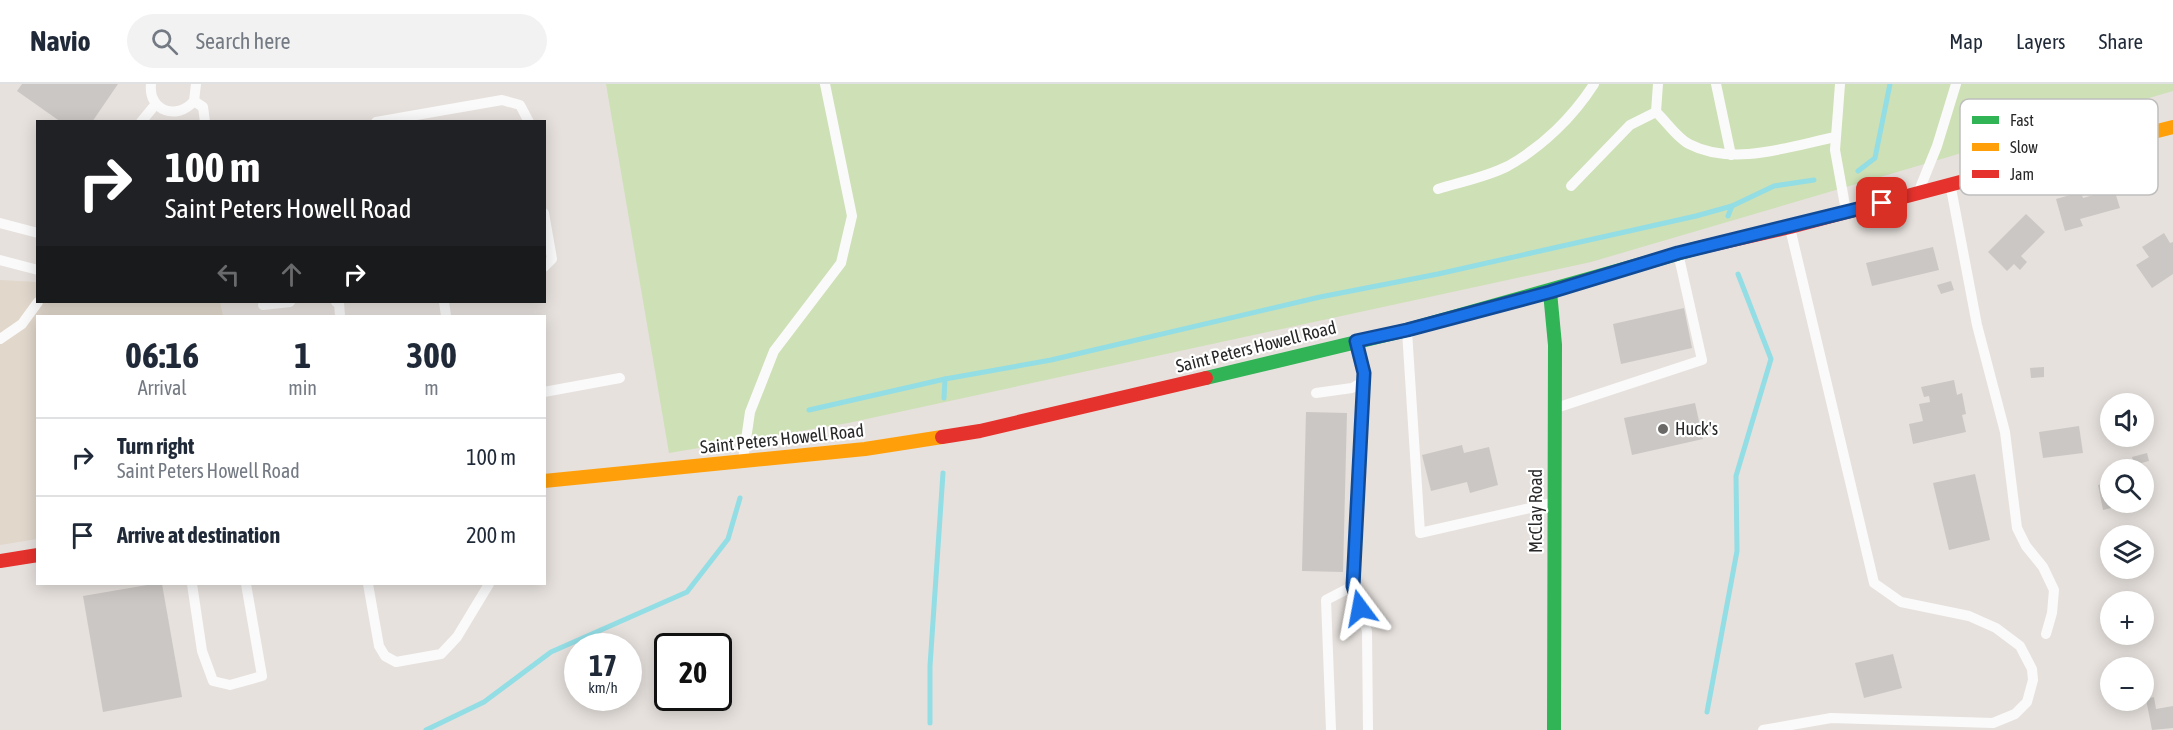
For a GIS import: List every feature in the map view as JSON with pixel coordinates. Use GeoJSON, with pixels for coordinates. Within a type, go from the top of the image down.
{"type":"FeatureCollection","features":[{"type":"Feature","properties":{"kind":"main road","name":"Saint Peters Howell Road"},"geometry":{"type":"LineString","coordinates":[[2158,131],[2173,127]]}},
{"type":"Feature","properties":{"kind":"main road","name":"Saint Peters Howell Road"},"geometry":{"type":"LineString","coordinates":[[546,481],[865,449],[980,431],[1407,330],[1550,292],[1678,253],[1790,227],[1960,180]]}},
{"type":"Feature","properties":{"kind":"main road","name":"McClay Road"},"geometry":{"type":"LineString","coordinates":[[1550,292],[1555,345],[1554,730]]}},
{"type":"Feature","properties":{"kind":"main road"},"geometry":{"type":"LineString","coordinates":[[0,561],[36,555]]}},
{"type":"Feature","properties":{"kind":"lane"},"geometry":{"type":"LineString","coordinates":[[151,84],[150,91],[156,105],[168,112],[176,113],[183,111],[194,101],[196,84]]}},
{"type":"Feature","properties":{"kind":"lane"},"geometry":{"type":"LineString","coordinates":[[743,461],[750,412],[774,351],[841,263],[852,216],[825,84]]}},
{"type":"Feature","properties":{"kind":"lane"},"geometry":{"type":"LineString","coordinates":[[1438,189],[1507,167],[1538,145],[1564,122],[1594,84]]}},
{"type":"Feature","properties":{"kind":"lane"},"geometry":{"type":"LineString","coordinates":[[1658,84],[1656,112],[1689,144],[1731,155],[1772,150],[1835,137]]}},
{"type":"Feature","properties":{"kind":"lane"},"geometry":{"type":"LineString","coordinates":[[1716,84],[1731,155]]}},
{"type":"Feature","properties":{"kind":"lane"},"geometry":{"type":"LineString","coordinates":[[1840,84],[1835,137],[1846,212]]}},
{"type":"Feature","properties":{"kind":"lane"},"geometry":{"type":"LineString","coordinates":[[1917,194],[1937,146],[1956,84]]}},
{"type":"Feature","properties":{"kind":"lane"},"geometry":{"type":"LineString","coordinates":[[387,120],[502,100],[520,105],[529,120]]}},
{"type":"Feature","properties":{"kind":"lane"},"geometry":{"type":"LineString","coordinates":[[194,101],[202,107],[205,120]]}},
{"type":"Feature","properties":{"kind":"lane"},"geometry":{"type":"LineString","coordinates":[[143,120],[156,105]]}},
{"type":"Feature","properties":{"kind":"lane"},"geometry":{"type":"LineString","coordinates":[[1571,186],[1630,124],[1656,112]]}},
{"type":"Feature","properties":{"kind":"lane"},"geometry":{"type":"LineString","coordinates":[[1950,183],[1977,325],[2005,432],[2017,528],[2026,546],[2043,567],[2054,590],[2052,613],[2046,634]]}},
{"type":"Feature","properties":{"kind":"lane"},"geometry":{"type":"LineString","coordinates":[[0,223],[36,232]]}},
{"type":"Feature","properties":{"kind":"lane"},"geometry":{"type":"LineString","coordinates":[[546,224],[552,259],[546,265]]}},
{"type":"Feature","properties":{"kind":"lane"},"geometry":{"type":"LineString","coordinates":[[1763,730],[1831,718],[1993,723],[2015,714],[2026,702],[2033,680],[2032,669],[2020,646],[1996,628],[1969,616],[1901,602],[1874,583],[1790,227]]}},
{"type":"Feature","properties":{"kind":"lane"},"geometry":{"type":"LineString","coordinates":[[1554,408],[1702,360],[1678,253]]}},
{"type":"Feature","properties":{"kind":"lane"},"geometry":{"type":"LineString","coordinates":[[0,260],[36,269]]}},
{"type":"Feature","properties":{"kind":"lane"},"geometry":{"type":"LineString","coordinates":[[0,339],[22,324],[37,303]]}},
{"type":"Feature","properties":{"kind":"lane"},"geometry":{"type":"LineString","coordinates":[[1407,330],[1420,533],[1554,502]]}},
{"type":"Feature","properties":{"kind":"lane"},"geometry":{"type":"LineString","coordinates":[[1356,341],[1364,373],[1361,383],[1353,586],[1367,631],[1368,730]]}},
{"type":"Feature","properties":{"kind":"lane"},"geometry":{"type":"LineString","coordinates":[[546,392],[620,378]]}},
{"type":"Feature","properties":{"kind":"lane"},"geometry":{"type":"LineString","coordinates":[[1316,393],[1353,388],[1361,383]]}},
{"type":"Feature","properties":{"kind":"lane"},"geometry":{"type":"LineString","coordinates":[[192,585],[202,651],[209,671],[213,681],[230,685],[262,676],[246,585]]}},
{"type":"Feature","properties":{"kind":"lane"},"geometry":{"type":"LineString","coordinates":[[368,585],[379,646],[385,656],[396,662],[441,654],[457,636],[488,585]]}},
{"type":"Feature","properties":{"kind":"lane"},"geometry":{"type":"LineString","coordinates":[[1331,730],[1326,600],[1353,586]]}},
{"type":"Feature","properties":{"kind":"shaded area"},"geometry":{"type":"Polygon","coordinates":[[[0,280],[36,282],[36,303],[220,303],[223,315],[36,315],[36,539],[0,545],[0,280]]]}},
{"type":"Feature","properties":{"kind":"green space"},"geometry":{"type":"Polygon","coordinates":[[[606,84],[2173,84],[2173,91],[2146,99],[1960,99],[1960,154],[1591,262],[848,423],[669,453],[606,84]]]}},
{"type":"Feature","properties":{"kind":"building"},"geometry":{"type":"Polygon","coordinates":[[[22,84],[118,84],[93,120],[58,120],[17,91],[22,84]]]}},
{"type":"Feature","properties":{"kind":"building"},"geometry":{"type":"Polygon","coordinates":[[[2070,195],[2082,195],[2083,198],[2093,195],[2116,195],[2120,208],[2080,219],[2083,226],[2065,231],[2056,199],[2070,195]]]}},
{"type":"Feature","properties":{"kind":"building"},"geometry":{"type":"Polygon","coordinates":[[[2026,214],[2045,232],[2021,256],[2027,262],[2020,270],[2014,264],[2007,271],[1988,252],[2026,214]]]}},
{"type":"Feature","properties":{"kind":"building"},"geometry":{"type":"Polygon","coordinates":[[[2164,233],[2170,243],[2173,242],[2173,274],[2152,288],[2136,265],[2149,257],[2142,247],[2164,233]]]}},
{"type":"Feature","properties":{"kind":"building"},"geometry":{"type":"Polygon","coordinates":[[[1933,247],[1939,270],[1872,286],[1866,263],[1933,247]]]}},
{"type":"Feature","properties":{"kind":"building"},"geometry":{"type":"Polygon","coordinates":[[[1951,281],[1954,290],[1941,294],[1937,285],[1951,281]]]}},
{"type":"Feature","properties":{"kind":"building"},"geometry":{"type":"Polygon","coordinates":[[[1684,308],[1692,348],[1621,364],[1613,324],[1684,308]]]}},
{"type":"Feature","properties":{"kind":"building"},"geometry":{"type":"Polygon","coordinates":[[[2044,367],[2044,377],[2031,378],[2030,368],[2044,367]]]}},
{"type":"Feature","properties":{"kind":"building"},"geometry":{"type":"Polygon","coordinates":[[[1954,380],[1957,395],[1962,393],[1966,414],[1962,415],[1966,432],[1913,444],[1909,424],[1923,421],[1919,404],[1930,402],[1929,396],[1924,397],[1921,387],[1954,380]]]}},
{"type":"Feature","properties":{"kind":"building","name":"Huck's"},"geometry":{"type":"Polygon","coordinates":[[[1695,403],[1703,439],[1632,455],[1624,418],[1695,403]]]}},
{"type":"Feature","properties":{"kind":"building"},"geometry":{"type":"Polygon","coordinates":[[[1306,412],[1347,413],[1343,572],[1302,571],[1306,412]]]}},
{"type":"Feature","properties":{"kind":"building"},"geometry":{"type":"Polygon","coordinates":[[[2079,426],[2083,453],[2043,458],[2039,432],[2079,426]]]}},
{"type":"Feature","properties":{"kind":"building"},"geometry":{"type":"Polygon","coordinates":[[[1462,445],[1464,453],[1489,447],[1498,485],[1470,493],[1467,482],[1431,491],[1422,455],[1462,445]]]}},
{"type":"Feature","properties":{"kind":"building"},"geometry":{"type":"Polygon","coordinates":[[[2147,453],[2148,459],[2132,459],[2132,457],[2147,453]]]}},
{"type":"Feature","properties":{"kind":"building"},"geometry":{"type":"Polygon","coordinates":[[[1975,474],[1990,540],[1949,550],[1933,483],[1975,474]]]}},
{"type":"Feature","properties":{"kind":"building"},"geometry":{"type":"Polygon","coordinates":[[[147,585],[162,585],[182,697],[103,712],[83,596],[147,585]]]}},
{"type":"Feature","properties":{"kind":"building"},"geometry":{"type":"Polygon","coordinates":[[[1893,654],[1902,688],[1864,698],[1855,663],[1893,654]]]}},
{"type":"Feature","properties":{"kind":"building"},"geometry":{"type":"Polygon","coordinates":[[[2154,697],[2156,709],[2173,706],[2173,728],[2152,730],[2148,711],[2154,711],[2154,697]]]}},
{"type":"Feature","properties":{"kind":"waterway"},"geometry":{"type":"LineString","coordinates":[[1858,171],[1875,158],[1890,84]]}},
{"type":"Feature","properties":{"kind":"waterway"},"geometry":{"type":"LineString","coordinates":[[809,410],[945,379],[1051,360],[1320,297],[1438,274],[1696,216],[1732,206],[1774,186],[1814,180]]}},
{"type":"Feature","properties":{"kind":"waterway"},"geometry":{"type":"LineString","coordinates":[[1728,216],[1732,206]]}},
{"type":"Feature","properties":{"kind":"waterway"},"geometry":{"type":"LineString","coordinates":[[1707,712],[1737,551],[1736,476],[1771,359],[1738,274]]}},
{"type":"Feature","properties":{"kind":"waterway"},"geometry":{"type":"LineString","coordinates":[[944,398],[945,379]]}},
{"type":"Feature","properties":{"kind":"waterway"},"geometry":{"type":"LineString","coordinates":[[930,723],[930,666],[943,473]]}},
{"type":"Feature","properties":{"kind":"waterway"},"geometry":{"type":"LineString","coordinates":[[426,730],[484,702],[551,652],[687,592],[728,539],[740,498]]}},
{"type":"Feature","properties":{"kind":"traffic: fast"},"geometry":{"type":"LineString","coordinates":[[1206,378],[1407,330],[1698,248]]}},
{"type":"Feature","properties":{"kind":"traffic: fast"},"geometry":{"type":"LineString","coordinates":[[1550,292],[1555,345],[1554,730]]}},
{"type":"Feature","properties":{"kind":"traffic: slow"},"geometry":{"type":"LineString","coordinates":[[2158,131],[2173,127]]}},
{"type":"Feature","properties":{"kind":"traffic: slow"},"geometry":{"type":"LineString","coordinates":[[546,481],[865,449],[942,437]]}},
{"type":"Feature","properties":{"kind":"traffic: jam"},"geometry":{"type":"LineString","coordinates":[[1698,248],[1790,227],[1960,182]]}},
{"type":"Feature","properties":{"kind":"traffic: jam"},"geometry":{"type":"LineString","coordinates":[[942,437],[980,431],[1206,378]]}},
{"type":"Feature","properties":{"kind":"traffic: jam"},"geometry":{"type":"LineString","coordinates":[[0,561],[36,555]]}},
{"type":"Feature","properties":{"kind":"place","name":"Huck's"},"geometry":{"type":"Point","coordinates":[1663,429]}},
{"type":"Feature","properties":{"kind":"route"},"geometry":{"type":"LineString","coordinates":[[1360,608],[1353,586],[1361,383],[1364,373],[1356,341],[1407,330],[1550,292],[1678,253],[1882,203]]}}]}
